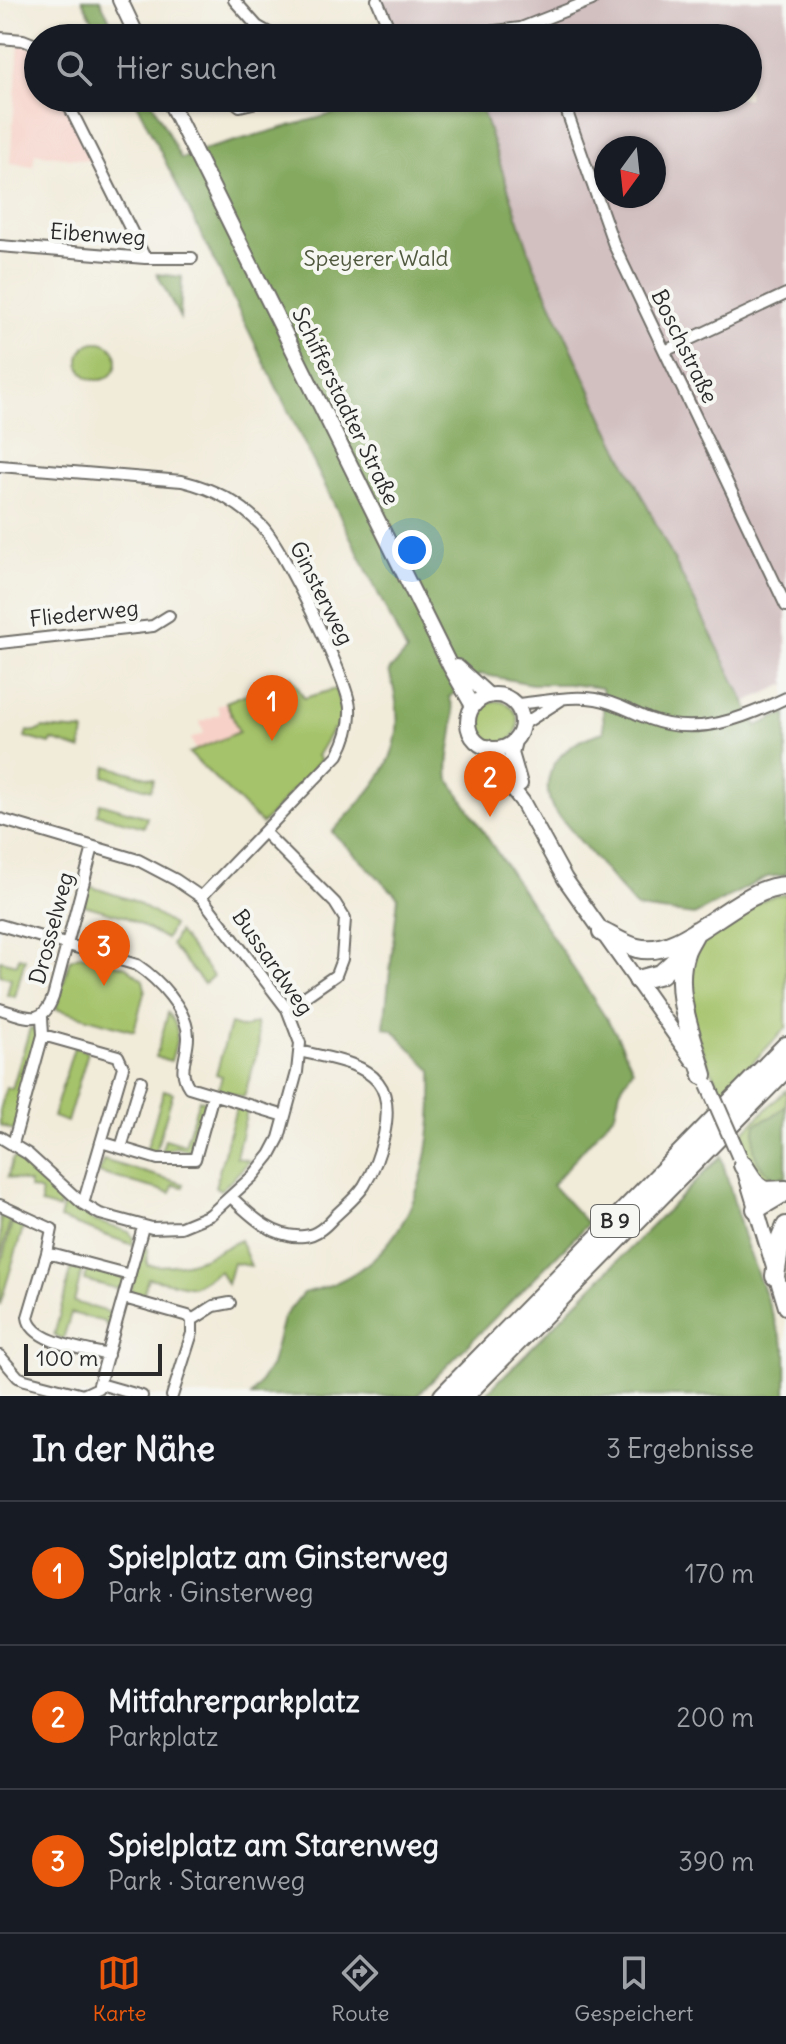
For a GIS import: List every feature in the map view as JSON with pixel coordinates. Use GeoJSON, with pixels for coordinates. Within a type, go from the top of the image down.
{"type":"FeatureCollection","features":[{"type":"Feature","properties":{"kind":"highway"},"geometry":{"type":"LineString","coordinates":[[638,980],[661,974],[679,948],[696,931],[761,891],[786,886]]}},
{"type":"Feature","properties":{"kind":"highway"},"geometry":{"type":"LineString","coordinates":[[602,932],[637,948],[679,948]]}},
{"type":"Feature","properties":{"kind":"highway"},"geometry":{"type":"LineString","coordinates":[[679,948],[683,994],[705,1080]]}},
{"type":"Feature","properties":{"kind":"highway","name":"B 9"},"geometry":{"type":"LineString","coordinates":[[443,1396],[786,1046]]}},
{"type":"Feature","properties":{"kind":"highway","name":"B 9"},"geometry":{"type":"LineString","coordinates":[[464,1396],[786,1068]]}},
{"type":"Feature","properties":{"kind":"highway"},"geometry":{"type":"LineString","coordinates":[[749,1106],[786,1081]]}},
{"type":"Feature","properties":{"kind":"highway"},"geometry":{"type":"LineString","coordinates":[[741,1160],[756,1185],[764,1191],[786,1191]]}},
{"type":"Feature","properties":{"kind":"highway"},"geometry":{"type":"LineString","coordinates":[[756,1209],[786,1191]]}},
{"type":"Feature","properties":{"kind":"highway"},"geometry":{"type":"LineString","coordinates":[[756,1209],[786,1207]]}},
{"type":"Feature","properties":{"kind":"highway"},"geometry":{"type":"LineString","coordinates":[[775,1276],[786,1226]]}},
{"type":"Feature","properties":{"kind":"main road"},"geometry":{"type":"LineString","coordinates":[[120,0],[131,24]]}},
{"type":"Feature","properties":{"kind":"main road","name":"Schifferstadter Straße"},"geometry":{"type":"LineString","coordinates":[[175,112],[473,706]]}},
{"type":"Feature","properties":{"kind":"main road","name":"Schifferstadter Straße"},"geometry":{"type":"LineString","coordinates":[[434,633],[458,669],[489,696]]}},
{"type":"Feature","properties":{"kind":"main road"},"geometry":{"type":"LineString","coordinates":[[522,801],[511,753],[522,717],[516,704],[502,695],[489,696],[473,706],[469,718],[470,731],[478,743],[496,755],[511,787],[565,879],[705,1080],[741,1160],[786,1307]]}},
{"type":"Feature","properties":{"kind":"main road"},"geometry":{"type":"LineString","coordinates":[[487,747],[501,748],[514,741]]}},
{"type":"Feature","properties":{"kind":"street"},"geometry":{"type":"LineString","coordinates":[[234,0],[255,24]]}},
{"type":"Feature","properties":{"kind":"street"},"geometry":{"type":"LineString","coordinates":[[377,0],[387,24]]}},
{"type":"Feature","properties":{"kind":"street"},"geometry":{"type":"LineString","coordinates":[[537,24],[592,0]]}},
{"type":"Feature","properties":{"kind":"street"},"geometry":{"type":"LineString","coordinates":[[0,38],[24,40]]}},
{"type":"Feature","properties":{"kind":"street"},"geometry":{"type":"LineString","coordinates":[[72,112],[145,258]]}},
{"type":"Feature","properties":{"kind":"street","name":"Boschstraße"},"geometry":{"type":"LineString","coordinates":[[567,112],[614,245],[786,606]]}},
{"type":"Feature","properties":{"kind":"street","name":"Eibenweg"},"geometry":{"type":"LineString","coordinates":[[0,246],[145,258],[192,258]]}},
{"type":"Feature","properties":{"kind":"street"},"geometry":{"type":"LineString","coordinates":[[665,351],[786,294]]}},
{"type":"Feature","properties":{"kind":"street","name":"Ginsterweg"},"geometry":{"type":"LineString","coordinates":[[0,466],[182,481],[230,499],[268,533],[291,572],[344,682],[350,708],[348,733],[338,755],[201,897]]}},
{"type":"Feature","properties":{"kind":"street","name":"Fliederweg"},"geometry":{"type":"LineString","coordinates":[[0,643],[153,626],[169,616]]}},
{"type":"Feature","properties":{"kind":"street"},"geometry":{"type":"LineString","coordinates":[[522,725],[536,713],[566,698]]}},
{"type":"Feature","properties":{"kind":"street"},"geometry":{"type":"LineString","coordinates":[[516,704],[566,698],[600,700],[651,720],[678,726],[702,726],[729,723],[786,698]]}},
{"type":"Feature","properties":{"kind":"street","name":"Bussardweg"},"geometry":{"type":"LineString","coordinates":[[0,819],[156,868],[201,897],[287,1009],[298,1034],[300,1051],[285,1116],[270,1155],[231,1197],[200,1221],[169,1229],[143,1227],[100,1214],[83,1204],[40,1164],[0,1137]]}},
{"type":"Feature","properties":{"kind":"street"},"geometry":{"type":"LineString","coordinates":[[264,832],[335,903],[345,919],[342,959],[336,975],[287,1009]]}},
{"type":"Feature","properties":{"kind":"street","name":"Drosselweg"},"geometry":{"type":"LineString","coordinates":[[13,1144],[43,1035],[42,1017],[53,997],[93,847]]}},
{"type":"Feature","properties":{"kind":"street"},"geometry":{"type":"LineString","coordinates":[[0,925],[129,961],[152,976],[177,1007],[187,1026],[182,1071],[185,1082],[193,1089],[285,1116]]}},
{"type":"Feature","properties":{"kind":"street","name":"Drosselweg"},"geometry":{"type":"LineString","coordinates":[[0,1009],[27,1017],[42,1017]]}},
{"type":"Feature","properties":{"kind":"street"},"geometry":{"type":"LineString","coordinates":[[43,1035],[118,1056],[123,1067],[83,1204]]}},
{"type":"Feature","properties":{"kind":"street"},"geometry":{"type":"LineString","coordinates":[[231,1197],[261,1225],[302,1237],[323,1228],[359,1193],[372,1169],[388,1111],[382,1088],[359,1067],[300,1051]]}},
{"type":"Feature","properties":{"kind":"street"},"geometry":{"type":"LineString","coordinates":[[121,1148],[141,1081]]}},
{"type":"Feature","properties":{"kind":"street"},"geometry":{"type":"LineString","coordinates":[[101,1142],[158,1159],[195,1159],[213,1095]]}},
{"type":"Feature","properties":{"kind":"street"},"geometry":{"type":"LineString","coordinates":[[0,1205],[52,1229],[28,1317],[31,1327],[42,1337],[108,1355]]}},
{"type":"Feature","properties":{"kind":"street"},"geometry":{"type":"LineString","coordinates":[[0,1356],[18,1377],[83,1396],[94,1391],[100,1384],[143,1227]]}},
{"type":"Feature","properties":{"kind":"street"},"geometry":{"type":"LineString","coordinates":[[47,1253],[130,1275]]}},
{"type":"Feature","properties":{"kind":"street"},"geometry":{"type":"LineString","coordinates":[[124,1298],[188,1316],[192,1320],[192,1333],[172,1396]]}},
{"type":"Feature","properties":{"kind":"street"},"geometry":{"type":"LineString","coordinates":[[192,1320],[214,1306],[230,1303]]}},
{"type":"Feature","properties":{"kind":"street"},"geometry":{"type":"LineString","coordinates":[[100,1384],[142,1396]]}},
{"type":"Feature","properties":{"kind":"shaded area"},"geometry":{"type":"Polygon","coordinates":[[[379,0],[786,0],[786,684],[745,702],[605,422],[533,263],[483,112],[762,112],[762,24],[389,24],[379,0]]]}},
{"type":"Feature","properties":{"kind":"shaded area"},"geometry":{"type":"Polygon","coordinates":[[[19,44],[24,45],[24,112],[68,112],[93,161],[35,153],[33,166],[10,163],[19,44]]]}},
{"type":"Feature","properties":{"kind":"shaded area"},"geometry":{"type":"Polygon","coordinates":[[[226,702],[239,732],[196,751],[191,739],[204,733],[200,722],[220,714],[217,706],[226,702]]]}},
{"type":"Feature","properties":{"kind":"green space"},"geometry":{"type":"Polygon","coordinates":[[[82,0],[100,0],[112,24],[95,24],[82,0]]]}},
{"type":"Feature","properties":{"kind":"green space","name":"Speyerer Wald"},"geometry":{"type":"Polygon","coordinates":[[[141,112],[157,112],[181,159],[339,112],[483,112],[533,263],[605,422],[757,726],[786,713],[786,875],[767,877],[694,915],[637,908],[553,809],[548,782],[558,759],[578,742],[604,732],[602,688],[532,684],[480,674],[449,697],[454,717],[449,779],[617,1035],[633,1069],[620,1090],[615,1113],[552,1185],[588,1224],[417,1396],[251,1396],[271,1365],[283,1318],[303,1293],[340,1281],[369,1262],[392,1238],[409,1210],[421,1178],[432,1107],[432,1071],[393,1030],[384,1027],[398,897],[332,832],[366,795],[389,760],[398,721],[389,671],[407,652],[141,112]]]}},
{"type":"Feature","properties":{"kind":"green space"},"geometry":{"type":"Polygon","coordinates":[[[157,274],[182,277],[180,318],[157,274]]]}},
{"type":"Feature","properties":{"kind":"green space"},"geometry":{"type":"Polygon","coordinates":[[[98,342],[111,348],[117,361],[111,374],[98,380],[85,374],[79,361],[85,348],[98,342]]]}},
{"type":"Feature","properties":{"kind":"green space"},"geometry":{"type":"Polygon","coordinates":[[[291,676],[304,698],[336,689],[342,716],[340,732],[333,729],[317,756],[321,760],[262,824],[189,753],[239,732],[226,702],[291,676]]]}},
{"type":"Feature","properties":{"kind":"green space"},"geometry":{"type":"Polygon","coordinates":[[[496,701],[511,708],[518,723],[511,738],[496,745],[481,738],[474,723],[481,708],[496,701]]]}},
{"type":"Feature","properties":{"kind":"green space"},"geometry":{"type":"Polygon","coordinates":[[[43,728],[84,731],[81,750],[52,740],[50,744],[25,737],[27,731],[36,732],[43,728]]]}},
{"type":"Feature","properties":{"kind":"green space"},"geometry":{"type":"Polygon","coordinates":[[[107,766],[154,779],[151,790],[104,776],[107,766]]]}},
{"type":"Feature","properties":{"kind":"green space"},"geometry":{"type":"Polygon","coordinates":[[[100,803],[147,817],[144,827],[97,814],[100,803]]]}},
{"type":"Feature","properties":{"kind":"green space"},"geometry":{"type":"Polygon","coordinates":[[[89,886],[134,901],[173,925],[166,939],[126,917],[84,905],[89,886]]]}},
{"type":"Feature","properties":{"kind":"green space"},"geometry":{"type":"Polygon","coordinates":[[[786,894],[786,1028],[722,1094],[692,1017],[687,977],[691,957],[699,940],[709,931],[756,903],[786,894]]]}},
{"type":"Feature","properties":{"kind":"green space"},"geometry":{"type":"Polygon","coordinates":[[[178,932],[213,976],[204,984],[171,945],[178,932]]]}},
{"type":"Feature","properties":{"kind":"green space"},"geometry":{"type":"Polygon","coordinates":[[[81,955],[126,967],[143,980],[145,989],[134,1031],[56,1009],[70,960],[81,955]]]}},
{"type":"Feature","properties":{"kind":"green space"},"geometry":{"type":"Polygon","coordinates":[[[19,957],[25,959],[15,997],[7,995],[11,978],[0,975],[0,960],[17,964],[19,957]]]}},
{"type":"Feature","properties":{"kind":"green space"},"geometry":{"type":"Polygon","coordinates":[[[168,1013],[177,1030],[171,1061],[156,1057],[168,1013]]]}},
{"type":"Feature","properties":{"kind":"green space"},"geometry":{"type":"Polygon","coordinates":[[[256,1023],[259,1045],[244,1097],[218,1090],[222,1076],[216,1074],[230,1024],[243,1028],[256,1023]]]}},
{"type":"Feature","properties":{"kind":"green space"},"geometry":{"type":"Polygon","coordinates":[[[30,1028],[38,1030],[39,1036],[14,1131],[0,1125],[0,1111],[6,1087],[12,1089],[30,1028]]]}},
{"type":"Feature","properties":{"kind":"green space"},"geometry":{"type":"Polygon","coordinates":[[[74,1047],[88,1052],[67,1122],[53,1117],[74,1047]]]}},
{"type":"Feature","properties":{"kind":"green space"},"geometry":{"type":"Polygon","coordinates":[[[164,1090],[173,1093],[155,1153],[146,1151],[164,1090]]]}},
{"type":"Feature","properties":{"kind":"green space"},"geometry":{"type":"Polygon","coordinates":[[[786,1090],[786,1106],[756,1124],[781,1178],[786,1175],[786,1186],[768,1189],[748,1159],[740,1135],[786,1090]]]}},
{"type":"Feature","properties":{"kind":"green space"},"geometry":{"type":"Polygon","coordinates":[[[199,1099],[207,1102],[194,1152],[176,1147],[161,1154],[165,1139],[185,1145],[199,1099]]]}},
{"type":"Feature","properties":{"kind":"green space"},"geometry":{"type":"Polygon","coordinates":[[[786,1106],[786,1175],[776,1178],[758,1162],[754,1132],[756,1124],[786,1106]]]}},
{"type":"Feature","properties":{"kind":"green space"},"geometry":{"type":"Polygon","coordinates":[[[236,1108],[247,1111],[236,1157],[250,1161],[221,1190],[215,1187],[236,1108]]]}},
{"type":"Feature","properties":{"kind":"green space"},"geometry":{"type":"Polygon","coordinates":[[[721,1156],[745,1241],[786,1351],[786,1396],[484,1396],[721,1156]]]}},
{"type":"Feature","properties":{"kind":"green space"},"geometry":{"type":"Polygon","coordinates":[[[17,1157],[63,1197],[59,1209],[41,1204],[41,1192],[29,1188],[29,1183],[8,1177],[12,1160],[17,1157]]]}},
{"type":"Feature","properties":{"kind":"green space"},"geometry":{"type":"Polygon","coordinates":[[[103,1160],[184,1184],[183,1187],[173,1185],[171,1193],[99,1173],[103,1160]]]}},
{"type":"Feature","properties":{"kind":"green space"},"geometry":{"type":"Polygon","coordinates":[[[65,1200],[92,1220],[129,1232],[133,1245],[60,1219],[65,1200]]]}},
{"type":"Feature","properties":{"kind":"green space"},"geometry":{"type":"Polygon","coordinates":[[[1,1210],[8,1212],[11,1218],[0,1257],[1,1210]]]}},
{"type":"Feature","properties":{"kind":"green space"},"geometry":{"type":"Polygon","coordinates":[[[13,1219],[32,1229],[23,1228],[0,1305],[0,1267],[13,1219]]]}},
{"type":"Feature","properties":{"kind":"green space"},"geometry":{"type":"Polygon","coordinates":[[[240,1240],[251,1266],[233,1263],[227,1284],[220,1271],[193,1287],[148,1278],[142,1299],[132,1294],[143,1248],[147,1247],[147,1265],[161,1266],[207,1256],[240,1240]]]}},
{"type":"Feature","properties":{"kind":"green space"},"geometry":{"type":"Polygon","coordinates":[[[73,1262],[83,1266],[74,1302],[115,1314],[111,1327],[105,1322],[71,1313],[63,1339],[54,1336],[73,1262]]]}},
{"type":"Feature","properties":{"kind":"green space"},"geometry":{"type":"Polygon","coordinates":[[[88,1267],[121,1276],[125,1280],[122,1290],[84,1280],[88,1267]]]}},
{"type":"Feature","properties":{"kind":"place","name":"Spielplatz am Ginsterweg"},"geometry":{"type":"Point","coordinates":[272,741]}},
{"type":"Feature","properties":{"kind":"place","name":"Mitfahrerparkplatz"},"geometry":{"type":"Point","coordinates":[490,817]}},
{"type":"Feature","properties":{"kind":"place","name":"Spielplatz am Starenweg"},"geometry":{"type":"Point","coordinates":[104,986]}}]}
